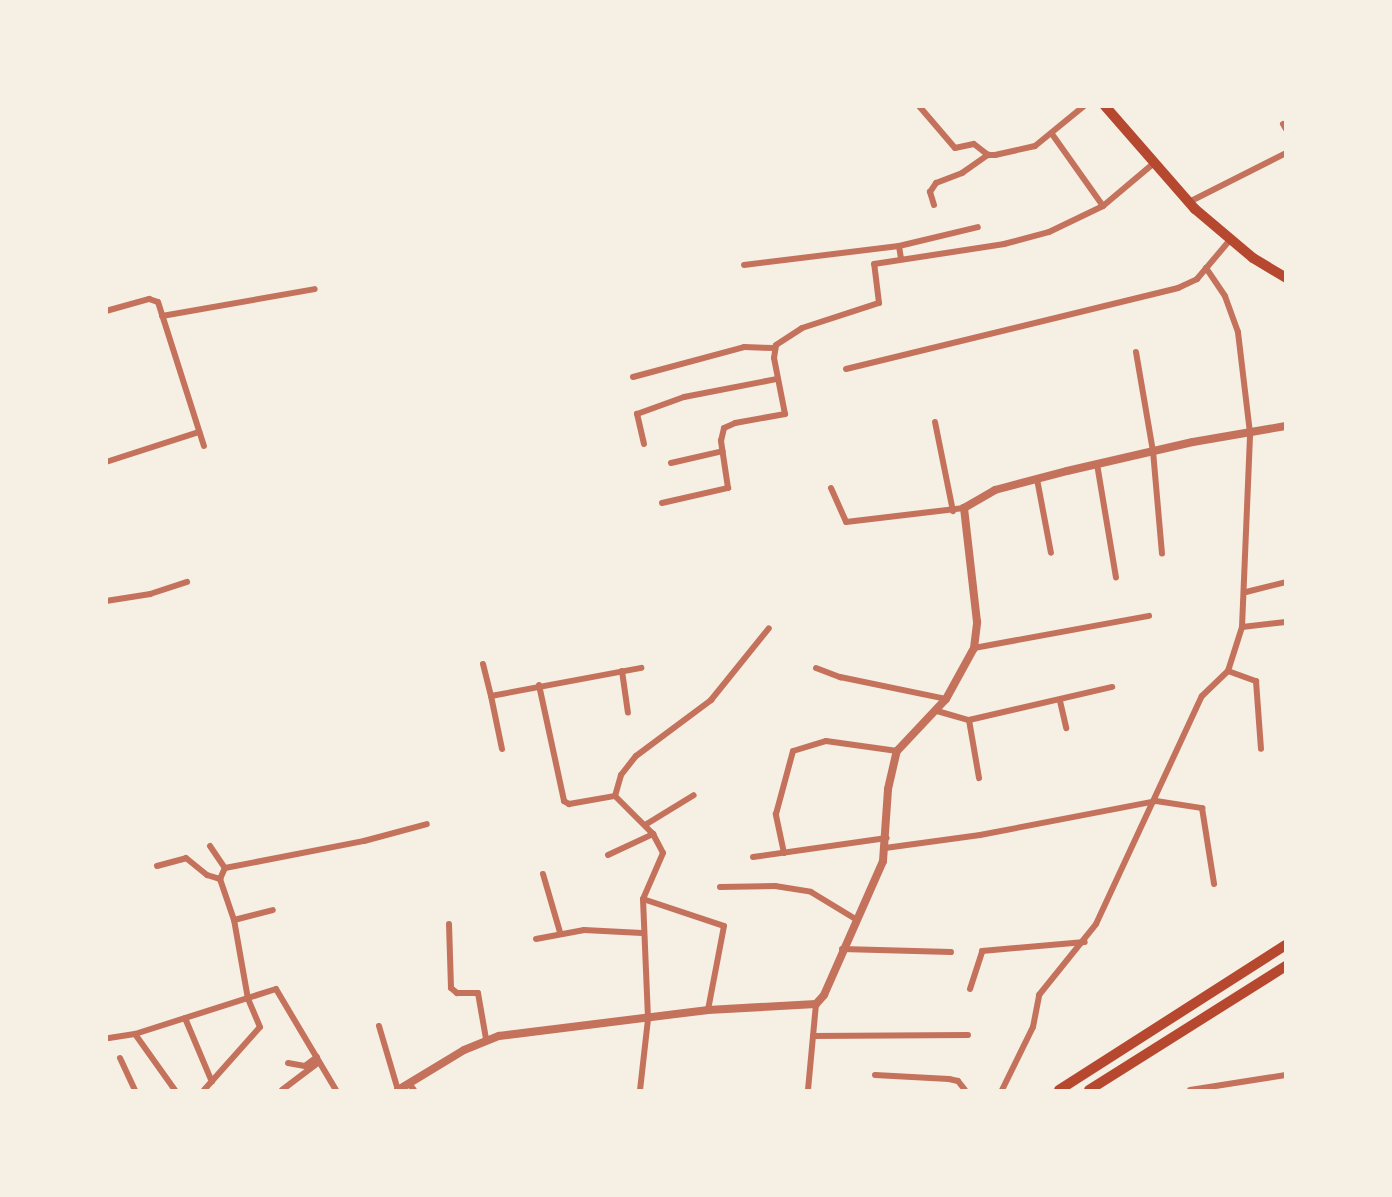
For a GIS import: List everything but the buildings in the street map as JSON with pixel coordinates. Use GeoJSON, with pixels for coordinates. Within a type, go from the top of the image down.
{"type":"FeatureCollection","features":[{"type":"Feature","properties":{"kind":"highway"},"geometry":{"type":"LineString","coordinates":[[1105,106],[1189,202],[1230,240],[1286,278]]}},
{"type":"Feature","properties":{"kind":"highway"},"geometry":{"type":"LineString","coordinates":[[1059,1090],[1286,945]]}},
{"type":"Feature","properties":{"kind":"highway"},"geometry":{"type":"LineString","coordinates":[[1089,1090],[1286,966]]}},
{"type":"Feature","properties":{"kind":"street"},"geometry":{"type":"LineString","coordinates":[[919,106],[955,148],[974,144],[988,155]]}},
{"type":"Feature","properties":{"kind":"street"},"geometry":{"type":"LineString","coordinates":[[934,205],[930,192],[936,183],[962,173],[988,155],[1020,152],[1052,134],[1084,106]]}},
{"type":"Feature","properties":{"kind":"street"},"geometry":{"type":"LineString","coordinates":[[1052,134],[1104,206]]}},
{"type":"Feature","properties":{"kind":"street"},"geometry":{"type":"LineString","coordinates":[[1189,202],[1286,153]]}},
{"type":"Feature","properties":{"kind":"street"},"geometry":{"type":"LineString","coordinates":[[662,503],[729,488],[722,432],[728,425],[785,414],[777,379],[775,348],[786,335],[801,328],[879,303],[874,264],[901,258],[1004,244],[1049,232],[1104,206],[1154,163]]}},
{"type":"Feature","properties":{"kind":"street"},"geometry":{"type":"LineString","coordinates":[[744,265],[899,246],[978,227]]}},
{"type":"Feature","properties":{"kind":"street"},"geometry":{"type":"LineString","coordinates":[[846,369],[1178,288],[1206,268],[1230,240]]}},
{"type":"Feature","properties":{"kind":"street"},"geometry":{"type":"LineString","coordinates":[[899,246],[901,258]]}},
{"type":"Feature","properties":{"kind":"street"},"geometry":{"type":"LineString","coordinates":[[1002,1090],[1033,1027],[1041,991],[1085,942],[1156,801],[1202,696],[1228,671],[1242,627],[1246,591],[1250,433],[1238,332],[1225,296],[1206,268]]}},
{"type":"Feature","properties":{"kind":"street"},"geometry":{"type":"LineString","coordinates":[[162,316],[315,289]]}},
{"type":"Feature","properties":{"kind":"street"},"geometry":{"type":"LineString","coordinates":[[106,311],[153,299],[162,316],[204,446]]}},
{"type":"Feature","properties":{"kind":"street"},"geometry":{"type":"LineString","coordinates":[[633,377],[744,347],[775,348]]}},
{"type":"Feature","properties":{"kind":"street"},"geometry":{"type":"LineString","coordinates":[[1136,352],[1153,451],[1162,554]]}},
{"type":"Feature","properties":{"kind":"street"},"geometry":{"type":"LineString","coordinates":[[644,444],[636,414],[684,397],[777,379]]}},
{"type":"Feature","properties":{"kind":"street"},"geometry":{"type":"LineString","coordinates":[[935,422],[953,511]]}},
{"type":"Feature","properties":{"kind":"street"},"geometry":{"type":"LineString","coordinates":[[831,488],[846,522],[953,511],[964,508],[994,490],[1037,479],[1153,451],[1286,426]]}},
{"type":"Feature","properties":{"kind":"street"},"geometry":{"type":"LineString","coordinates":[[106,462],[200,432]]}},
{"type":"Feature","properties":{"kind":"street"},"geometry":{"type":"LineString","coordinates":[[671,463],[723,451]]}},
{"type":"Feature","properties":{"kind":"street"},"geometry":{"type":"LineString","coordinates":[[1097,464],[1116,577]]}},
{"type":"Feature","properties":{"kind":"street"},"geometry":{"type":"LineString","coordinates":[[1037,479],[1051,553]]}},
{"type":"Feature","properties":{"kind":"street"},"geometry":{"type":"LineString","coordinates":[[808,1090],[816,1004],[824,995],[841,949],[857,920],[885,848],[888,789],[897,751],[946,699],[974,648],[978,622],[964,508]]}},
{"type":"Feature","properties":{"kind":"street"},"geometry":{"type":"LineString","coordinates":[[106,601],[187,582]]}},
{"type":"Feature","properties":{"kind":"street"},"geometry":{"type":"LineString","coordinates":[[1246,591],[1286,582]]}},
{"type":"Feature","properties":{"kind":"street"},"geometry":{"type":"LineString","coordinates":[[974,648],[1149,616]]}},
{"type":"Feature","properties":{"kind":"street"},"geometry":{"type":"LineString","coordinates":[[1242,627],[1286,622]]}},
{"type":"Feature","properties":{"kind":"street"},"geometry":{"type":"LineString","coordinates":[[615,796],[621,775],[632,760],[711,700],[769,628]]}},
{"type":"Feature","properties":{"kind":"street"},"geometry":{"type":"LineString","coordinates":[[483,664],[502,749]]}},
{"type":"Feature","properties":{"kind":"street"},"geometry":{"type":"LineString","coordinates":[[816,668],[846,678],[946,699]]}},
{"type":"Feature","properties":{"kind":"street"},"geometry":{"type":"LineString","coordinates":[[491,696],[539,685],[641,669]]}},
{"type":"Feature","properties":{"kind":"street"},"geometry":{"type":"LineString","coordinates":[[622,671],[628,713]]}},
{"type":"Feature","properties":{"kind":"street"},"geometry":{"type":"LineString","coordinates":[[1228,671],[1256,681],[1261,749]]}},
{"type":"Feature","properties":{"kind":"street"},"geometry":{"type":"LineString","coordinates":[[539,685],[564,801],[569,804],[615,796]]}},
{"type":"Feature","properties":{"kind":"street"},"geometry":{"type":"LineString","coordinates":[[937,711],[969,720],[1060,702],[1112,687]]}},
{"type":"Feature","properties":{"kind":"street"},"geometry":{"type":"LineString","coordinates":[[1060,702],[1066,728]]}},
{"type":"Feature","properties":{"kind":"street"},"geometry":{"type":"LineString","coordinates":[[969,720],[979,778]]}},
{"type":"Feature","properties":{"kind":"street"},"geometry":{"type":"LineString","coordinates":[[784,853],[776,814],[793,751],[826,741],[897,751]]}},
{"type":"Feature","properties":{"kind":"street"},"geometry":{"type":"LineString","coordinates":[[645,825],[694,795]]}},
{"type":"Feature","properties":{"kind":"street"},"geometry":{"type":"LineString","coordinates":[[615,796],[653,834],[663,853],[643,899],[642,933],[648,1019],[640,1090]]}},
{"type":"Feature","properties":{"kind":"street"},"geometry":{"type":"LineString","coordinates":[[885,848],[980,835],[1156,801],[1203,809],[1214,884]]}},
{"type":"Feature","properties":{"kind":"street"},"geometry":{"type":"LineString","coordinates":[[225,868],[364,841],[427,824]]}},
{"type":"Feature","properties":{"kind":"street"},"geometry":{"type":"LineString","coordinates":[[608,855],[653,834]]}},
{"type":"Feature","properties":{"kind":"street"},"geometry":{"type":"LineString","coordinates":[[753,857],[887,838]]}},
{"type":"Feature","properties":{"kind":"street"},"geometry":{"type":"LineString","coordinates":[[210,846],[225,868]]}},
{"type":"Feature","properties":{"kind":"street"},"geometry":{"type":"LineString","coordinates":[[157,866],[186,858],[207,875],[220,879]]}},
{"type":"Feature","properties":{"kind":"street"},"geometry":{"type":"LineString","coordinates":[[204,1090],[258,1032],[259,1024],[248,999],[234,920],[220,879],[225,868]]}},
{"type":"Feature","properties":{"kind":"street"},"geometry":{"type":"LineString","coordinates":[[543,874],[560,932]]}},
{"type":"Feature","properties":{"kind":"street"},"geometry":{"type":"LineString","coordinates":[[720,887],[775,886],[811,892],[857,920]]}},
{"type":"Feature","properties":{"kind":"street"},"geometry":{"type":"LineString","coordinates":[[643,899],[724,926],[708,1010]]}},
{"type":"Feature","properties":{"kind":"street"},"geometry":{"type":"LineString","coordinates":[[234,920],[273,910]]}},
{"type":"Feature","properties":{"kind":"street"},"geometry":{"type":"LineString","coordinates":[[449,924],[451,988],[457,993],[478,993],[486,1039]]}},
{"type":"Feature","properties":{"kind":"street"},"geometry":{"type":"LineString","coordinates":[[536,939],[560,932],[642,933]]}},
{"type":"Feature","properties":{"kind":"street"},"geometry":{"type":"LineString","coordinates":[[970,989],[982,951],[1085,942]]}},
{"type":"Feature","properties":{"kind":"street"},"geometry":{"type":"LineString","coordinates":[[841,949],[951,952]]}},
{"type":"Feature","properties":{"kind":"street"},"geometry":{"type":"LineString","coordinates":[[109,1038],[135,1034],[276,989],[336,1090]]}},
{"type":"Feature","properties":{"kind":"street"},"geometry":{"type":"LineString","coordinates":[[379,1026],[398,1090],[412,1088],[486,1039],[708,1010],[816,1004]]}},
{"type":"Feature","properties":{"kind":"street"},"geometry":{"type":"LineString","coordinates":[[185,1018],[212,1082]]}},
{"type":"Feature","properties":{"kind":"street"},"geometry":{"type":"LineString","coordinates":[[135,1034],[175,1090]]}},
{"type":"Feature","properties":{"kind":"street"},"geometry":{"type":"LineString","coordinates":[[813,1036],[968,1035]]}},
{"type":"Feature","properties":{"kind":"street"},"geometry":{"type":"LineString","coordinates":[[120,1058],[135,1090]]}},
{"type":"Feature","properties":{"kind":"street"},"geometry":{"type":"LineString","coordinates":[[288,1063],[305,1066],[318,1060]]}},
{"type":"Feature","properties":{"kind":"street"},"geometry":{"type":"LineString","coordinates":[[282,1090],[318,1060]]}},
{"type":"Feature","properties":{"kind":"street"},"geometry":{"type":"LineString","coordinates":[[1190,1090],[1286,1075]]}},
{"type":"Feature","properties":{"kind":"street"},"geometry":{"type":"LineString","coordinates":[[875,1076],[949,1079],[958,1081],[965,1090]]}}]}
